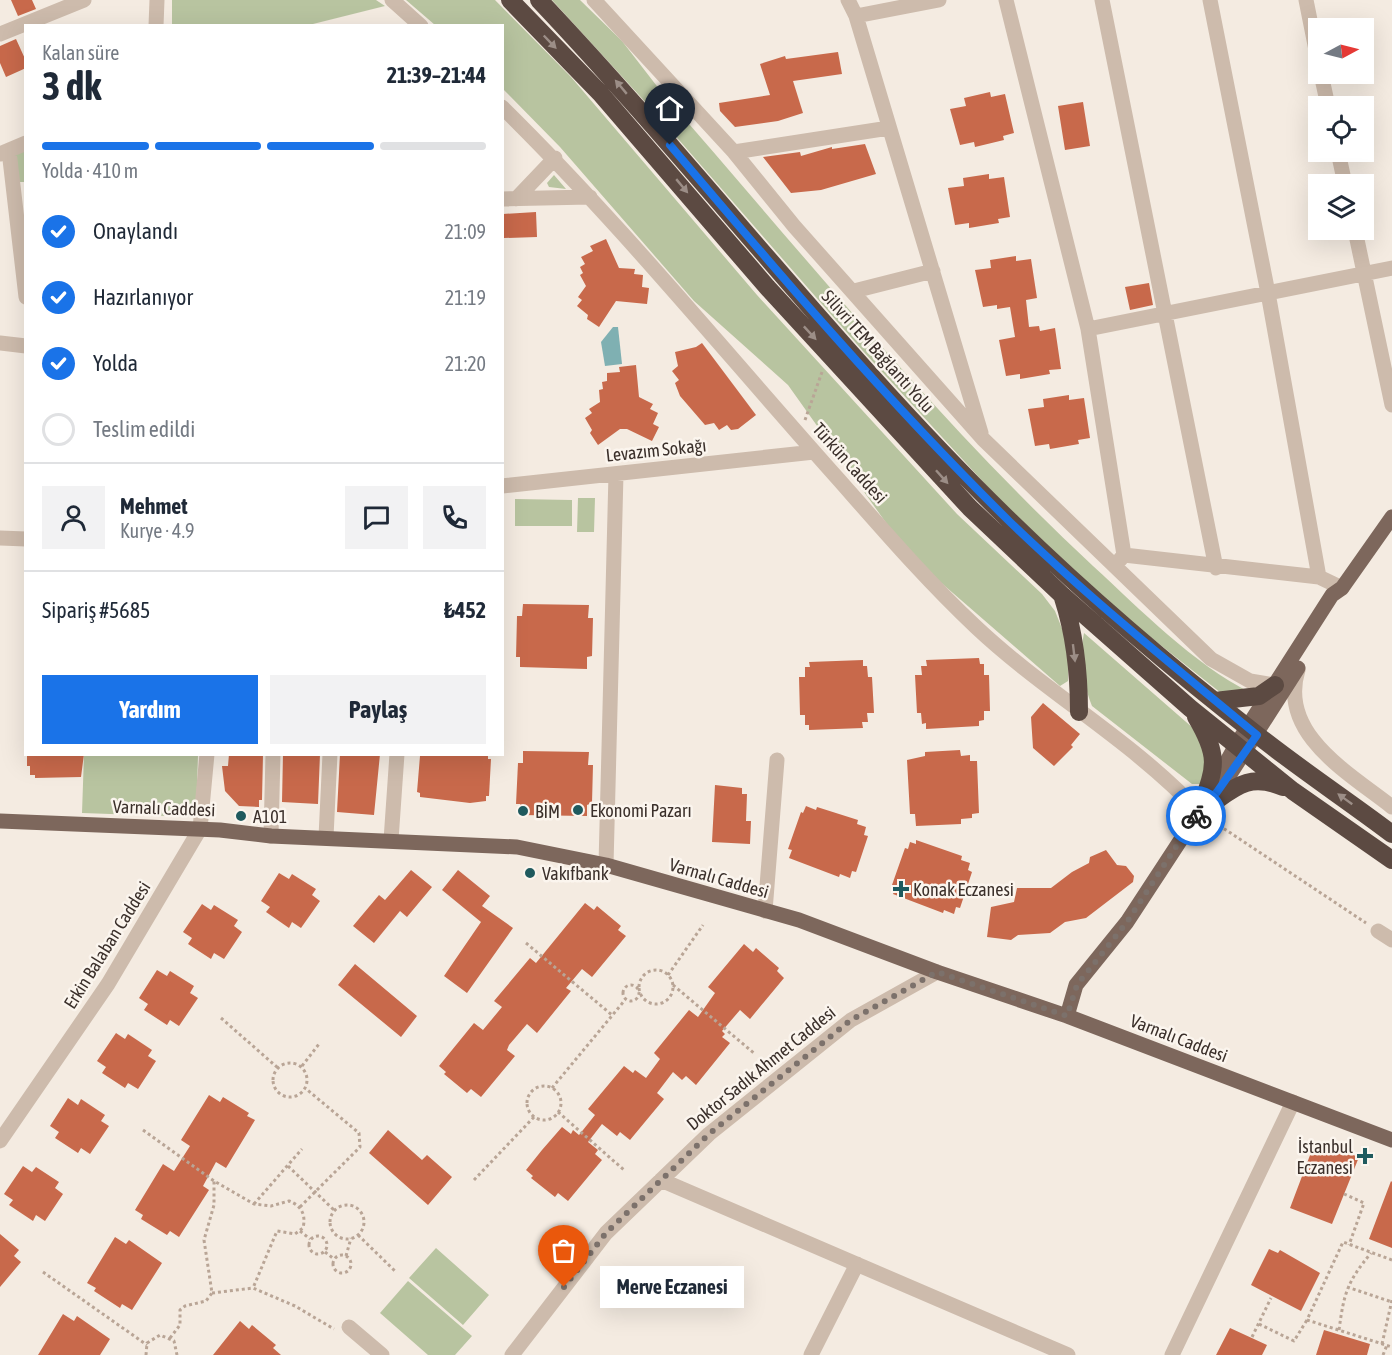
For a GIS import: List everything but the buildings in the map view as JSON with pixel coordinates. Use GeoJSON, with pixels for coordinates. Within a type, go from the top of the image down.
{"type":"FeatureCollection","features":[{"type":"Feature","properties":{"kind":"highway","name":"Silivri TEM Bağlantı Yolu"},"geometry":{"type":"LineString","coordinates":[[510,0],[616,111],[829,354],[970,508],[1063,596],[1190,708],[1241,748]]}},
{"type":"Feature","properties":{"kind":"highway","name":"Silivri TEM Bağlantı Yolu"},"geometry":{"type":"LineString","coordinates":[[539,0],[613,78],[774,268],[920,429],[1010,522],[1215,701],[1253,731]]}},
{"type":"Feature","properties":{"kind":"highway"},"geometry":{"type":"LineString","coordinates":[[1063,596],[1071,623],[1079,688],[1078,712]]}},
{"type":"Feature","properties":{"kind":"highway"},"geometry":{"type":"LineString","coordinates":[[1215,701],[1259,696],[1275,685]]}},
{"type":"Feature","properties":{"kind":"highway"},"geometry":{"type":"LineString","coordinates":[[1190,708],[1208,739],[1215,761],[1199,812]]}},
{"type":"Feature","properties":{"kind":"highway"},"geometry":{"type":"LineString","coordinates":[[1253,731],[1392,834]]}},
{"type":"Feature","properties":{"kind":"highway"},"geometry":{"type":"LineString","coordinates":[[1241,748],[1293,791],[1392,860]]}},
{"type":"Feature","properties":{"kind":"highway"},"geometry":{"type":"LineString","coordinates":[[1199,812],[1247,782],[1265,780],[1293,791]]}},
{"type":"Feature","properties":{"kind":"main road"},"geometry":{"type":"LineString","coordinates":[[1253,731],[1275,685],[1332,595],[1342,588],[1392,517]]}},
{"type":"Feature","properties":{"kind":"main road"},"geometry":{"type":"LineString","coordinates":[[1067,1016],[1077,985],[1127,922],[1241,748],[1298,669],[1340,601],[1342,588]]}},
{"type":"Feature","properties":{"kind":"main road","name":"Varnalı Caddesi"},"geometry":{"type":"LineString","coordinates":[[0,821],[200,829],[271,836],[391,840],[517,848],[606,866],[799,920],[937,972],[1067,1016],[1392,1140]]}},
{"type":"Feature","properties":{"kind":"street"},"geometry":{"type":"LineString","coordinates":[[25,24],[84,0]]}},
{"type":"Feature","properties":{"kind":"street"},"geometry":{"type":"LineString","coordinates":[[156,24],[157,0]]}},
{"type":"Feature","properties":{"kind":"street"},"geometry":{"type":"LineString","coordinates":[[392,0],[419,24]]}},
{"type":"Feature","properties":{"kind":"street"},"geometry":{"type":"LineString","coordinates":[[594,0],[734,152],[794,226],[983,439],[1113,567],[1211,659],[1250,681],[1275,685]]}},
{"type":"Feature","properties":{"kind":"street"},"geometry":{"type":"LineString","coordinates":[[848,0],[856,16],[983,439]]}},
{"type":"Feature","properties":{"kind":"street"},"geometry":{"type":"LineString","coordinates":[[856,16],[937,0]]}},
{"type":"Feature","properties":{"kind":"street"},"geometry":{"type":"LineString","coordinates":[[1006,0],[1088,329],[1124,555]]}},
{"type":"Feature","properties":{"kind":"street"},"geometry":{"type":"LineString","coordinates":[[1102,0],[1167,313],[1216,568]]}},
{"type":"Feature","properties":{"kind":"street"},"geometry":{"type":"LineString","coordinates":[[1210,0],[1268,293],[1319,577]]}},
{"type":"Feature","properties":{"kind":"street"},"geometry":{"type":"LineString","coordinates":[[1306,0],[1310,18]]}},
{"type":"Feature","properties":{"kind":"street"},"geometry":{"type":"LineString","coordinates":[[0,34],[24,24]]}},
{"type":"Feature","properties":{"kind":"street","name":"Türkün Caddesi"},"geometry":{"type":"LineString","coordinates":[[504,109],[555,158],[814,452],[977,628],[1078,712],[1174,785],[1199,812]]}},
{"type":"Feature","properties":{"kind":"street"},"geometry":{"type":"LineString","coordinates":[[734,152],[889,128]]}},
{"type":"Feature","properties":{"kind":"street"},"geometry":{"type":"LineString","coordinates":[[24,144],[4,152],[24,284]]}},
{"type":"Feature","properties":{"kind":"street"},"geometry":{"type":"LineString","coordinates":[[509,199],[555,158]]}},
{"type":"Feature","properties":{"kind":"street"},"geometry":{"type":"LineString","coordinates":[[509,199],[590,197]]}},
{"type":"Feature","properties":{"kind":"street"},"geometry":{"type":"LineString","coordinates":[[1357,240],[1392,405]]}},
{"type":"Feature","properties":{"kind":"street"},"geometry":{"type":"LineString","coordinates":[[1088,329],[1392,268]]}},
{"type":"Feature","properties":{"kind":"street"},"geometry":{"type":"LineString","coordinates":[[854,291],[933,271]]}},
{"type":"Feature","properties":{"kind":"street"},"geometry":{"type":"LineString","coordinates":[[0,343],[24,346]]}},
{"type":"Feature","properties":{"kind":"street","name":"Levazım Sokağı"},"geometry":{"type":"LineString","coordinates":[[504,486],[814,452]]}},
{"type":"Feature","properties":{"kind":"street"},"geometry":{"type":"LineString","coordinates":[[606,866],[616,474]]}},
{"type":"Feature","properties":{"kind":"street"},"geometry":{"type":"LineString","coordinates":[[0,538],[24,538]]}},
{"type":"Feature","properties":{"kind":"street"},"geometry":{"type":"LineString","coordinates":[[1124,555],[1216,568],[1319,577],[1342,588]]}},
{"type":"Feature","properties":{"kind":"street"},"geometry":{"type":"LineString","coordinates":[[1113,567],[1124,555]]}},
{"type":"Feature","properties":{"kind":"street"},"geometry":{"type":"LineString","coordinates":[[1298,669],[1293,690],[1294,705],[1309,737],[1334,761],[1392,807]]}},
{"type":"Feature","properties":{"kind":"street","name":"Erkin Balaban Caddesi"},"geometry":{"type":"LineString","coordinates":[[0,1141],[108,984],[200,829],[207,756]]}},
{"type":"Feature","properties":{"kind":"street"},"geometry":{"type":"LineString","coordinates":[[271,836],[273,756]]}},
{"type":"Feature","properties":{"kind":"street"},"geometry":{"type":"LineString","coordinates":[[326,837],[330,756]]}},
{"type":"Feature","properties":{"kind":"street"},"geometry":{"type":"LineString","coordinates":[[391,840],[397,756]]}},
{"type":"Feature","properties":{"kind":"street"},"geometry":{"type":"LineString","coordinates":[[765,911],[777,760]]}},
{"type":"Feature","properties":{"kind":"street"},"geometry":{"type":"LineString","coordinates":[[1378,931],[1392,940]]}},
{"type":"Feature","properties":{"kind":"street","name":"Doktor Sadık Ahmet Caddesi"},"geometry":{"type":"LineString","coordinates":[[512,1355],[606,1233],[709,1134],[851,1020],[937,972]]}},
{"type":"Feature","properties":{"kind":"street"},"geometry":{"type":"LineString","coordinates":[[1172,1355],[1293,1102]]}},
{"type":"Feature","properties":{"kind":"street"},"geometry":{"type":"LineString","coordinates":[[661,1180],[1068,1355]]}},
{"type":"Feature","properties":{"kind":"street"},"geometry":{"type":"LineString","coordinates":[[811,1355],[857,1264]]}},
{"type":"Feature","properties":{"kind":"street"},"geometry":{"type":"LineString","coordinates":[[346,1331],[382,1355]]}},
{"type":"Feature","properties":{"kind":"path"},"geometry":{"type":"LineString","coordinates":[[799,435],[829,354]]}},
{"type":"Feature","properties":{"kind":"path"},"geometry":{"type":"LineString","coordinates":[[1199,812],[1378,931]]}},
{"type":"Feature","properties":{"kind":"path"},"geometry":{"type":"LineString","coordinates":[[668,975],[703,924]]}},
{"type":"Feature","properties":{"kind":"path"},"geometry":{"type":"LineString","coordinates":[[526,943],[612,1015]]}},
{"type":"Feature","properties":{"kind":"path"},"geometry":{"type":"LineString","coordinates":[[552,1088],[625,1000],[635,1000],[639,992],[640,981],[647,972],[658,970],[668,975],[673,985],[755,1054]]}},
{"type":"Feature","properties":{"kind":"path"},"geometry":{"type":"LineString","coordinates":[[625,1000],[622,992],[627,986],[635,986],[646,1001],[659,1004],[670,996],[673,985]]}},
{"type":"Feature","properties":{"kind":"path"},"geometry":{"type":"LineString","coordinates":[[221,1018],[278,1068]]}},
{"type":"Feature","properties":{"kind":"path"},"geometry":{"type":"LineString","coordinates":[[302,1067],[319,1044]]}},
{"type":"Feature","properties":{"kind":"path"},"geometry":{"type":"LineString","coordinates":[[292,1063],[302,1067],[307,1077],[305,1088],[296,1096],[280,1094],[273,1078],[278,1068],[292,1063]]}},
{"type":"Feature","properties":{"kind":"path"},"geometry":{"type":"LineString","coordinates":[[300,1207],[362,1143],[359,1133],[305,1088]]}},
{"type":"Feature","properties":{"kind":"path"},"geometry":{"type":"LineString","coordinates":[[536,1088],[552,1088],[559,1096],[558,1112],[548,1120],[534,1117],[527,1108],[528,1097],[536,1088]]}},
{"type":"Feature","properties":{"kind":"path"},"geometry":{"type":"LineString","coordinates":[[558,1112],[624,1170]]}},
{"type":"Feature","properties":{"kind":"path"},"geometry":{"type":"LineString","coordinates":[[474,1180],[534,1117]]}},
{"type":"Feature","properties":{"kind":"path"},"geometry":{"type":"LineString","coordinates":[[143,1130],[214,1181],[254,1204],[271,1206],[289,1201],[300,1207],[305,1221],[300,1231],[295,1234],[278,1231],[254,1288]]}},
{"type":"Feature","properties":{"kind":"path"},"geometry":{"type":"LineString","coordinates":[[254,1204],[303,1149]]}},
{"type":"Feature","properties":{"kind":"path"},"geometry":{"type":"LineString","coordinates":[[288,1166],[334,1210]]}},
{"type":"Feature","properties":{"kind":"path"},"geometry":{"type":"LineString","coordinates":[[171,1338],[180,1325],[180,1310],[185,1306],[206,1301],[212,1293],[204,1240],[214,1205],[214,1181]]}},
{"type":"Feature","properties":{"kind":"path"},"geometry":{"type":"LineString","coordinates":[[1344,1194],[1364,1203],[1349,1245]]}},
{"type":"Feature","properties":{"kind":"path"},"geometry":{"type":"LineString","coordinates":[[349,1204],[359,1210],[364,1220],[358,1235],[342,1238],[333,1231],[330,1220],[334,1210],[349,1204]]}},
{"type":"Feature","properties":{"kind":"path"},"geometry":{"type":"LineString","coordinates":[[300,1231],[310,1239],[311,1251],[316,1254],[325,1252]]}},
{"type":"Feature","properties":{"kind":"path"},"geometry":{"type":"LineString","coordinates":[[325,1238],[333,1231]]}},
{"type":"Feature","properties":{"kind":"path"},"geometry":{"type":"LineString","coordinates":[[310,1239],[318,1235],[325,1238],[328,1245],[325,1252]]}},
{"type":"Feature","properties":{"kind":"path"},"geometry":{"type":"LineString","coordinates":[[358,1235],[396,1272]]}},
{"type":"Feature","properties":{"kind":"path"},"geometry":{"type":"LineString","coordinates":[[325,1252],[334,1259],[335,1271],[343,1274],[351,1265],[346,1256],[351,1238]]}},
{"type":"Feature","properties":{"kind":"path"},"geometry":{"type":"LineString","coordinates":[[1259,1324],[1294,1341],[1307,1320],[1343,1242],[1392,1260]]}},
{"type":"Feature","properties":{"kind":"path"},"geometry":{"type":"LineString","coordinates":[[1339,1330],[1343,1296],[1371,1253]]}},
{"type":"Feature","properties":{"kind":"path"},"geometry":{"type":"LineString","coordinates":[[334,1259],[339,1255],[346,1256]]}},
{"type":"Feature","properties":{"kind":"path"},"geometry":{"type":"LineString","coordinates":[[43,1272],[147,1346]]}},
{"type":"Feature","properties":{"kind":"path"},"geometry":{"type":"LineString","coordinates":[[1347,1287],[1392,1301],[1383,1355]]}},
{"type":"Feature","properties":{"kind":"path"},"geometry":{"type":"LineString","coordinates":[[212,1293],[254,1288],[346,1331]]}},
{"type":"Feature","properties":{"kind":"path"},"geometry":{"type":"LineString","coordinates":[[1252,1337],[1271,1298]]}},
{"type":"Feature","properties":{"kind":"path"},"geometry":{"type":"LineString","coordinates":[[1307,1320],[1392,1347]]}},
{"type":"Feature","properties":{"kind":"path"},"geometry":{"type":"LineString","coordinates":[[146,1355],[147,1346],[155,1336],[171,1338],[177,1346],[177,1355]]}},
{"type":"Feature","properties":{"kind":"green space"},"geometry":{"type":"Polygon","coordinates":[[[172,0],[376,0],[385,6],[313,24],[172,24],[172,0]]]}},
{"type":"Feature","properties":{"kind":"green space"},"geometry":{"type":"Polygon","coordinates":[[[406,0],[495,0],[571,77],[757,295],[957,514],[1042,594],[1055,611],[1063,631],[1068,655],[1068,681],[1060,686],[931,574],[889,527],[788,385],[694,301],[560,147],[504,90],[504,24],[434,24],[406,0]]]}},
{"type":"Feature","properties":{"kind":"green space"},"geometry":{"type":"Polygon","coordinates":[[[552,0],[580,0],[622,41],[663,94],[872,336],[1035,511],[1168,635],[1208,667],[1251,693],[1221,693],[1110,605],[999,499],[862,350],[659,117],[552,0]]]}},
{"type":"Feature","properties":{"kind":"green space"},"geometry":{"type":"Polygon","coordinates":[[[24,149],[24,182],[18,182],[13,154],[24,149]]]}},
{"type":"Feature","properties":{"kind":"green space"},"geometry":{"type":"Polygon","coordinates":[[[554,175],[566,189],[549,187],[547,183],[554,175]]]}},
{"type":"Feature","properties":{"kind":"green space"},"geometry":{"type":"Polygon","coordinates":[[[578,498],[595,498],[594,532],[577,532],[578,498]]]}},
{"type":"Feature","properties":{"kind":"green space"},"geometry":{"type":"Polygon","coordinates":[[[515,499],[572,500],[572,526],[515,526],[515,499]]]}},
{"type":"Feature","properties":{"kind":"green space"},"geometry":{"type":"Polygon","coordinates":[[[1084,633],[1193,728],[1209,761],[1203,784],[1192,784],[1092,706],[1083,670],[1084,633]]]}},
{"type":"Feature","properties":{"kind":"green space"},"geometry":{"type":"Polygon","coordinates":[[[84,756],[198,756],[196,817],[82,813],[84,756]]]}},
{"type":"Feature","properties":{"kind":"green space"},"geometry":{"type":"Polygon","coordinates":[[[436,1248],[489,1295],[463,1325],[409,1278],[436,1248]]]}},
{"type":"Feature","properties":{"kind":"green space"},"geometry":{"type":"Polygon","coordinates":[[[408,1281],[472,1336],[455,1355],[428,1355],[380,1313],[408,1281]]]}},
{"type":"Feature","properties":{"kind":"water"},"geometry":{"type":"Polygon","coordinates":[[[613,327],[618,327],[622,364],[605,366],[601,342],[613,327]]]}},
{"type":"Feature","properties":{"kind":"way so far"},"geometry":{"type":"LineString","coordinates":[[564,1287],[606,1233],[709,1134],[851,1020],[937,972],[1067,1016],[1077,985],[1127,922],[1196,816]]}},
{"type":"Feature","properties":{"kind":"place","name":"Ekonomi Pazarı"},"geometry":{"type":"Point","coordinates":[578,810]}},
{"type":"Feature","properties":{"kind":"place","name":"BİM"},"geometry":{"type":"Point","coordinates":[523,811]}},
{"type":"Feature","properties":{"kind":"place","name":"A101"},"geometry":{"type":"Point","coordinates":[241,816]}},
{"type":"Feature","properties":{"kind":"place","name":"Vakıfbank"},"geometry":{"type":"Point","coordinates":[530,873]}},
{"type":"Feature","properties":{"kind":"place","name":"Konak Eczanesi"},"geometry":{"type":"Point","coordinates":[901,889]}},
{"type":"Feature","properties":{"kind":"place","name":"İstanbul Eczanesi"},"geometry":{"type":"Point","coordinates":[1365,1156]}},
{"type":"Feature","properties":{"kind":"place","name":"Merve Eczanesi"},"geometry":{"type":"Point","coordinates":[564,1287]}},
{"type":"Feature","properties":{"kind":"route"},"geometry":{"type":"LineString","coordinates":[[670,145],[787,283],[904,412],[1010,522],[1140,638],[1257,735],[1217,792],[1196,816]]}}]}
